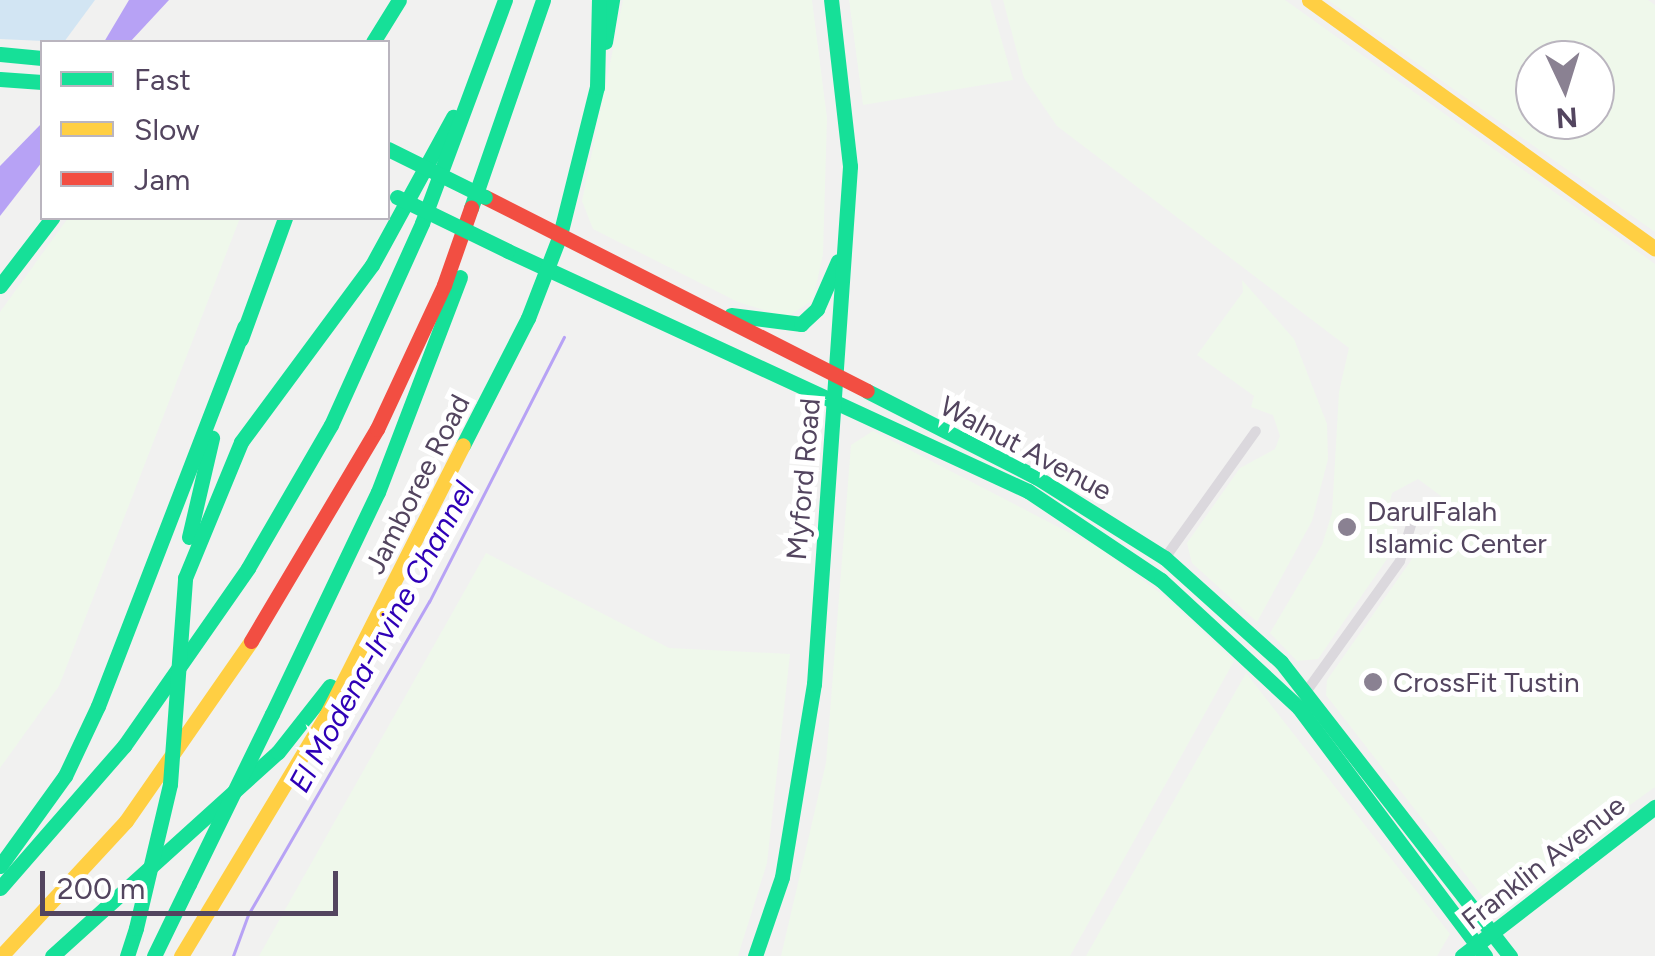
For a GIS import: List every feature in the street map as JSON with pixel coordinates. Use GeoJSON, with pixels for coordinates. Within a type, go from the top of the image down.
{"type":"FeatureCollection","features":[{"type":"Feature","properties":{"kind":"main road"},"geometry":{"type":"LineString","coordinates":[[374,40],[399,0]]}},
{"type":"Feature","properties":{"kind":"main road"},"geometry":{"type":"LineString","coordinates":[[0,888],[124,746],[248,568],[338,410],[472,92],[505,0]]}},
{"type":"Feature","properties":{"kind":"main road"},"geometry":{"type":"LineString","coordinates":[[1,956],[126,821],[289,587],[377,429],[444,285],[543,0]]}},
{"type":"Feature","properties":{"kind":"main road"},"geometry":{"type":"LineString","coordinates":[[597,87],[600,0]]}},
{"type":"Feature","properties":{"kind":"main road","name":"Jamboree Road"},"geometry":{"type":"LineString","coordinates":[[181,956],[368,635],[503,372],[560,235],[597,87],[612,0]]}},
{"type":"Feature","properties":{"kind":"main road","name":"Myford Road"},"geometry":{"type":"LineString","coordinates":[[754,956],[782,877],[804,760],[836,378],[849,141],[831,0]]}},
{"type":"Feature","properties":{"kind":"main road"},"geometry":{"type":"LineString","coordinates":[[1309,0],[1655,249]]}},
{"type":"Feature","properties":{"kind":"main road"},"geometry":{"type":"LineString","coordinates":[[0,54],[40,58]]}},
{"type":"Feature","properties":{"kind":"main road"},"geometry":{"type":"LineString","coordinates":[[0,79],[40,82]]}},
{"type":"Feature","properties":{"kind":"main road"},"geometry":{"type":"LineString","coordinates":[[185,578],[241,442],[359,285],[472,92]]}},
{"type":"Feature","properties":{"kind":"main road"},"geometry":{"type":"LineString","coordinates":[[154,956],[272,714],[411,413],[472,242],[511,97]]}},
{"type":"Feature","properties":{"kind":"main road","name":"Walnut Avenue"},"geometry":{"type":"LineString","coordinates":[[390,150],[1036,476],[1166,558],[1252,632],[1306,692],[1510,956]]}},
{"type":"Feature","properties":{"kind":"main road","name":"Walnut Avenue"},"geometry":{"type":"LineString","coordinates":[[390,194],[1028,491],[1201,613],[1299,708],[1480,951]]}},
{"type":"Feature","properties":{"kind":"main road"},"geometry":{"type":"LineString","coordinates":[[0,286],[50,220]]}},
{"type":"Feature","properties":{"kind":"main road"},"geometry":{"type":"LineString","coordinates":[[0,866],[64,776],[98,706],[285,220]]}},
{"type":"Feature","properties":{"kind":"main road"},"geometry":{"type":"LineString","coordinates":[[679,297],[747,320],[801,324],[824,298],[844,248]]}},
{"type":"Feature","properties":{"kind":"main road"},"geometry":{"type":"LineString","coordinates":[[127,956],[170,784],[191,522],[245,326]]}},
{"type":"Feature","properties":{"kind":"main road"},"geometry":{"type":"LineString","coordinates":[[52,956],[278,752],[368,635]]}},
{"type":"Feature","properties":{"kind":"main road","name":"Franklin Avenue"},"geometry":{"type":"LineString","coordinates":[[1462,956],[1480,951],[1493,932],[1655,808]]}},
{"type":"Feature","properties":{"kind":"street"},"geometry":{"type":"LineString","coordinates":[[1166,558],[1256,431]]}},
{"type":"Feature","properties":{"kind":"street"},"geometry":{"type":"LineString","coordinates":[[1306,692],[1400,561],[1416,509]]}},
{"type":"Feature","properties":{"kind":"shaded area"},"geometry":{"type":"Polygon","coordinates":[[[0,0],[95,0],[65,40],[0,39],[0,0]]]}},
{"type":"Feature","properties":{"kind":"shaded area"},"geometry":{"type":"Polygon","coordinates":[[[129,0],[169,0],[132,40],[105,40],[129,0]]]}},
{"type":"Feature","properties":{"kind":"shaded area"},"geometry":{"type":"Polygon","coordinates":[[[623,0],[812,0],[827,118],[823,254],[813,300],[787,317],[738,302],[593,229],[582,201],[623,0]]]}},
{"type":"Feature","properties":{"kind":"shaded area"},"geometry":{"type":"Polygon","coordinates":[[[849,0],[990,0],[1013,80],[863,105],[849,0]]]}},
{"type":"Feature","properties":{"kind":"shaded area"},"geometry":{"type":"Polygon","coordinates":[[[1003,0],[1285,0],[1655,264],[1655,787],[1503,896],[1483,897],[1326,695],[1327,680],[1438,522],[1441,496],[1418,479],[1392,493],[1388,509],[1396,537],[1387,559],[1318,659],[1297,661],[1270,633],[1322,545],[1332,513],[1339,392],[1349,348],[1057,126],[1024,78],[1003,0]]]}},
{"type":"Feature","properties":{"kind":"shaded area"},"geometry":{"type":"Polygon","coordinates":[[[1328,0],[1648,0],[1655,5],[1655,232],[1525,140],[1615,140],[1615,40],[1515,40],[1515,133],[1328,0]]]}},
{"type":"Feature","properties":{"kind":"shaded area"},"geometry":{"type":"Polygon","coordinates":[[[40,125],[40,165],[0,216],[0,166],[40,125]]]}},
{"type":"Feature","properties":{"kind":"shaded area"},"geometry":{"type":"Polygon","coordinates":[[[67,220],[239,220],[59,686],[0,768],[0,312],[67,220]]]}},
{"type":"Feature","properties":{"kind":"shaded area"},"geometry":{"type":"Polygon","coordinates":[[[1242,280],[1294,339],[1327,424],[1328,459],[1312,521],[1257,622],[1192,563],[1187,543],[1240,468],[1275,449],[1280,436],[1273,415],[1251,407],[1254,396],[1197,355],[1243,292],[1242,280]]]}},
{"type":"Feature","properties":{"kind":"shaded area"},"geometry":{"type":"Polygon","coordinates":[[[873,431],[1099,548],[1163,595],[1234,661],[1070,956],[781,956],[826,763],[851,445],[873,431]]]}},
{"type":"Feature","properties":{"kind":"shaded area"},"geometry":{"type":"Polygon","coordinates":[[[486,553],[669,648],[790,654],[767,863],[738,956],[259,956],[486,553]]]}},
{"type":"Feature","properties":{"kind":"shaded area"},"geometry":{"type":"Polygon","coordinates":[[[1246,673],[1450,934],[1437,956],[1086,956],[1246,673]]]}},
{"type":"Feature","properties":{"kind":"waterway","name":"El Modena-Irvine Channel"},"geometry":{"type":"LineString","coordinates":[[233,956],[248,915],[429,602],[564,337]]}},
{"type":"Feature","properties":{"kind":"traffic: fast"},"geometry":{"type":"LineString","coordinates":[[374,40],[399,0]]}},
{"type":"Feature","properties":{"kind":"traffic: fast"},"geometry":{"type":"LineString","coordinates":[[0,888],[124,746],[248,568],[331,425],[422,223],[505,0]]}},
{"type":"Feature","properties":{"kind":"traffic: fast"},"geometry":{"type":"LineString","coordinates":[[471,208],[543,0]]}},
{"type":"Feature","properties":{"kind":"traffic: fast"},"geometry":{"type":"LineString","coordinates":[[463,445],[528,318],[560,235],[597,87],[599,0]]}},
{"type":"Feature","properties":{"kind":"traffic: fast"},"geometry":{"type":"LineString","coordinates":[[605,42],[612,0]]}},
{"type":"Feature","properties":{"kind":"traffic: fast"},"geometry":{"type":"LineString","coordinates":[[755,956],[782,877],[814,684],[850,166],[831,0]]}},
{"type":"Feature","properties":{"kind":"traffic: fast"},"geometry":{"type":"LineString","coordinates":[[0,54],[40,58]]}},
{"type":"Feature","properties":{"kind":"traffic: fast"},"geometry":{"type":"LineString","coordinates":[[0,79],[40,82]]}},
{"type":"Feature","properties":{"kind":"traffic: fast"},"geometry":{"type":"LineString","coordinates":[[185,578],[241,442],[372,265],[453,117]]}},
{"type":"Feature","properties":{"kind":"traffic: fast"},"geometry":{"type":"LineString","coordinates":[[390,150],[485,197]]}},
{"type":"Feature","properties":{"kind":"traffic: fast"},"geometry":{"type":"LineString","coordinates":[[397,197],[508,251]]}},
{"type":"Feature","properties":{"kind":"traffic: fast"},"geometry":{"type":"LineString","coordinates":[[0,286],[50,220]]}},
{"type":"Feature","properties":{"kind":"traffic: fast"},"geometry":{"type":"LineString","coordinates":[[241,339],[284,220]]}},
{"type":"Feature","properties":{"kind":"traffic: fast"},"geometry":{"type":"LineString","coordinates":[[508,251],[1028,491],[1161,580],[1299,708],[1485,956]]}},
{"type":"Feature","properties":{"kind":"traffic: fast"},"geometry":{"type":"LineString","coordinates":[[731,315],[801,324],[817,309],[838,261]]}},
{"type":"Feature","properties":{"kind":"traffic: fast"},"geometry":{"type":"LineString","coordinates":[[272,714],[378,492],[460,277]]}},
{"type":"Feature","properties":{"kind":"traffic: fast"},"geometry":{"type":"LineString","coordinates":[[0,866],[65,776],[98,706],[245,326]]}},
{"type":"Feature","properties":{"kind":"traffic: fast"},"geometry":{"type":"LineString","coordinates":[[867,391],[1036,477],[1165,558],[1281,662],[1510,956]]}},
{"type":"Feature","properties":{"kind":"traffic: fast"},"geometry":{"type":"LineString","coordinates":[[189,537],[212,438]]}},
{"type":"Feature","properties":{"kind":"traffic: fast"},"geometry":{"type":"LineString","coordinates":[[136,928],[170,784],[185,578]]}},
{"type":"Feature","properties":{"kind":"traffic: fast"},"geometry":{"type":"LineString","coordinates":[[52,956],[278,752],[330,686]]}},
{"type":"Feature","properties":{"kind":"traffic: fast"},"geometry":{"type":"LineString","coordinates":[[189,884],[272,714]]}},
{"type":"Feature","properties":{"kind":"traffic: fast"},"geometry":{"type":"LineString","coordinates":[[1462,956],[1655,807]]}},
{"type":"Feature","properties":{"kind":"traffic: fast"},"geometry":{"type":"LineString","coordinates":[[154,956],[189,884]]}},
{"type":"Feature","properties":{"kind":"traffic: fast"},"geometry":{"type":"LineString","coordinates":[[127,956],[136,928]]}},
{"type":"Feature","properties":{"kind":"traffic: slow"},"geometry":{"type":"LineString","coordinates":[[1309,0],[1655,249]]}},
{"type":"Feature","properties":{"kind":"traffic: slow"},"geometry":{"type":"LineString","coordinates":[[181,956],[327,714],[463,445]]}},
{"type":"Feature","properties":{"kind":"traffic: slow"},"geometry":{"type":"LineString","coordinates":[[1,956],[126,821],[251,641]]}},
{"type":"Feature","properties":{"kind":"traffic: jam"},"geometry":{"type":"LineString","coordinates":[[485,197],[867,391]]}},
{"type":"Feature","properties":{"kind":"traffic: jam"},"geometry":{"type":"LineString","coordinates":[[251,641],[377,429],[444,285],[471,208]]}},
{"type":"Feature","properties":{"kind":"place","name":"DarulFalah Islamic Center"},"geometry":{"type":"Point","coordinates":[1347,527]}},
{"type":"Feature","properties":{"kind":"place","name":"CrossFit Tustin"},"geometry":{"type":"Point","coordinates":[1373,682]}}]}
